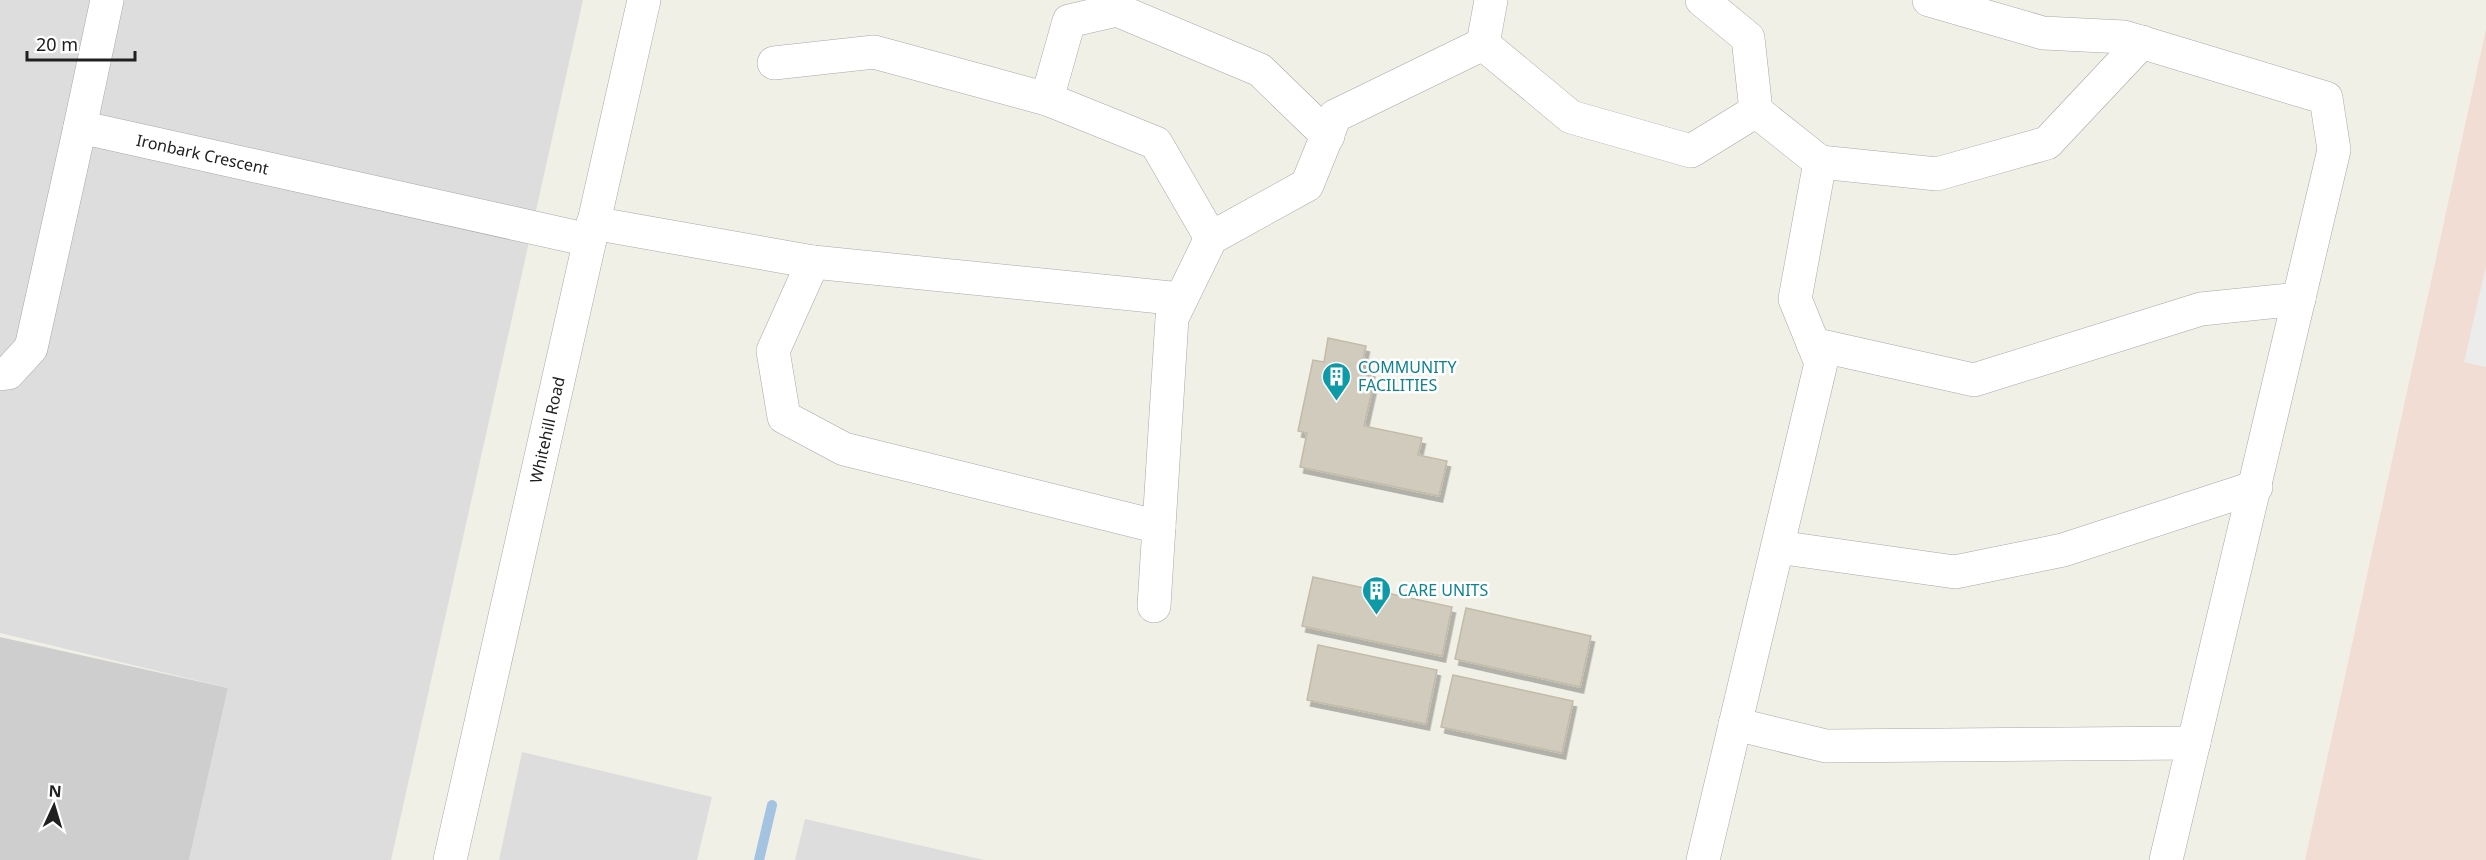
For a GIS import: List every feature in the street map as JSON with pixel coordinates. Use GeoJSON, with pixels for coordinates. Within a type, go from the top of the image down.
{"type":"FeatureCollection","features":[{"type":"Feature","properties":{"kind":"street"},"geometry":{"type":"LineString","coordinates":[[0,374],[8,373],[31,348],[107,0]]}},
{"type":"Feature","properties":{"kind":"street","name":"Whitehill Road"},"geometry":{"type":"LineString","coordinates":[[450,860],[644,0]]}},
{"type":"Feature","properties":{"kind":"street"},"geometry":{"type":"LineString","coordinates":[[1483,44],[1491,0]]}},
{"type":"Feature","properties":{"kind":"street"},"geometry":{"type":"LineString","coordinates":[[1702,0],[1748,38],[1756,111],[1820,162],[1937,174],[2047,143],[2142,42]]}},
{"type":"Feature","properties":{"kind":"street"},"geometry":{"type":"LineString","coordinates":[[1929,0],[2043,33],[2124,37],[2326,98],[2334,150],[2166,860]]}},
{"type":"Feature","properties":{"kind":"street"},"geometry":{"type":"LineString","coordinates":[[1047,99],[1068,21],[1117,10],[1260,70],[1328,136]]}},
{"type":"Feature","properties":{"kind":"street"},"geometry":{"type":"LineString","coordinates":[[1483,44],[1571,117],[1691,151],[1756,111]]}},
{"type":"Feature","properties":{"kind":"street"},"geometry":{"type":"LineString","coordinates":[[1154,606],[1172,318],[1210,238],[1307,185],[1335,116],[1483,44]]}},
{"type":"Feature","properties":{"kind":"street"},"geometry":{"type":"LineString","coordinates":[[774,63],[874,52],[1047,99],[1156,143],[1210,238]]}},
{"type":"Feature","properties":{"kind":"street","name":"Ironbark Crescent"},"geometry":{"type":"LineString","coordinates":[[80,127],[591,232],[813,262],[1181,299]]}},
{"type":"Feature","properties":{"kind":"street"},"geometry":{"type":"LineString","coordinates":[[1703,860],[1821,363],[1795,299],[1820,162]]}},
{"type":"Feature","properties":{"kind":"street"},"geometry":{"type":"LineString","coordinates":[[813,262],[773,351],[784,417],[844,449],[1159,527]]}},
{"type":"Feature","properties":{"kind":"street"},"geometry":{"type":"LineString","coordinates":[[1813,344],[1974,380],[2201,309],[2299,299]]}},
{"type":"Feature","properties":{"kind":"street"},"geometry":{"type":"LineString","coordinates":[[1778,547],[1955,572],[2063,550],[2256,487]]}},
{"type":"Feature","properties":{"kind":"street"},"geometry":{"type":"LineString","coordinates":[[1735,724],[1826,746],[2194,743]]}},
{"type":"Feature","properties":{"kind":"shaded area"},"geometry":{"type":"Polygon","coordinates":[[[0,0],[583,0],[391,860],[189,860],[228,688],[0,633],[0,0]]]}},
{"type":"Feature","properties":{"kind":"shaded area"},"geometry":{"type":"Polygon","coordinates":[[[2486,29],[2486,860],[2305,860],[2486,29]]]}},
{"type":"Feature","properties":{"kind":"shaded area"},"geometry":{"type":"Polygon","coordinates":[[[2486,266],[2486,367],[2464,362],[2486,266]]]}},
{"type":"Feature","properties":{"kind":"shaded area"},"geometry":{"type":"Polygon","coordinates":[[[0,637],[228,688],[189,860],[0,860],[0,637]]]}},
{"type":"Feature","properties":{"kind":"shaded area"},"geometry":{"type":"Polygon","coordinates":[[[522,752],[712,797],[697,860],[499,860],[522,752]]]}},
{"type":"Feature","properties":{"kind":"shaded area"},"geometry":{"type":"Polygon","coordinates":[[[805,819],[984,860],[795,860],[805,819]]]}},
{"type":"Feature","properties":{"kind":"building","name":"COMMUNITY FACILITIES"},"geometry":{"type":"Polygon","coordinates":[[[1328,338],[1366,346],[1360,373],[1375,377],[1364,426],[1422,438],[1418,455],[1447,461],[1439,496],[1300,467],[1307,433],[1298,431],[1313,360],[1324,362],[1328,338]]]}},
{"type":"Feature","properties":{"kind":"building","name":"CARE UNITS"},"geometry":{"type":"Polygon","coordinates":[[[1313,577],[1452,607],[1442,656],[1302,626],[1313,577]]]}},
{"type":"Feature","properties":{"kind":"building","name":"CARE UNITS"},"geometry":{"type":"Polygon","coordinates":[[[1466,608],[1591,636],[1580,687],[1455,659],[1466,608]]]}},
{"type":"Feature","properties":{"kind":"building"},"geometry":{"type":"Polygon","coordinates":[[[1318,645],[1437,670],[1426,724],[1307,700],[1318,645]]]}},
{"type":"Feature","properties":{"kind":"building"},"geometry":{"type":"Polygon","coordinates":[[[1453,675],[1573,701],[1562,753],[1441,727],[1453,675]]]}},
{"type":"Feature","properties":{"kind":"waterway"},"geometry":{"type":"LineString","coordinates":[[759,860],[772,805]]}},
{"type":"Feature","properties":{"kind":"place","name":"COMMUNITY FACILITIES"},"geometry":{"type":"Point","coordinates":[1337,402]}},
{"type":"Feature","properties":{"kind":"place","name":"CARE UNITS"},"geometry":{"type":"Point","coordinates":[1377,616]}}]}
